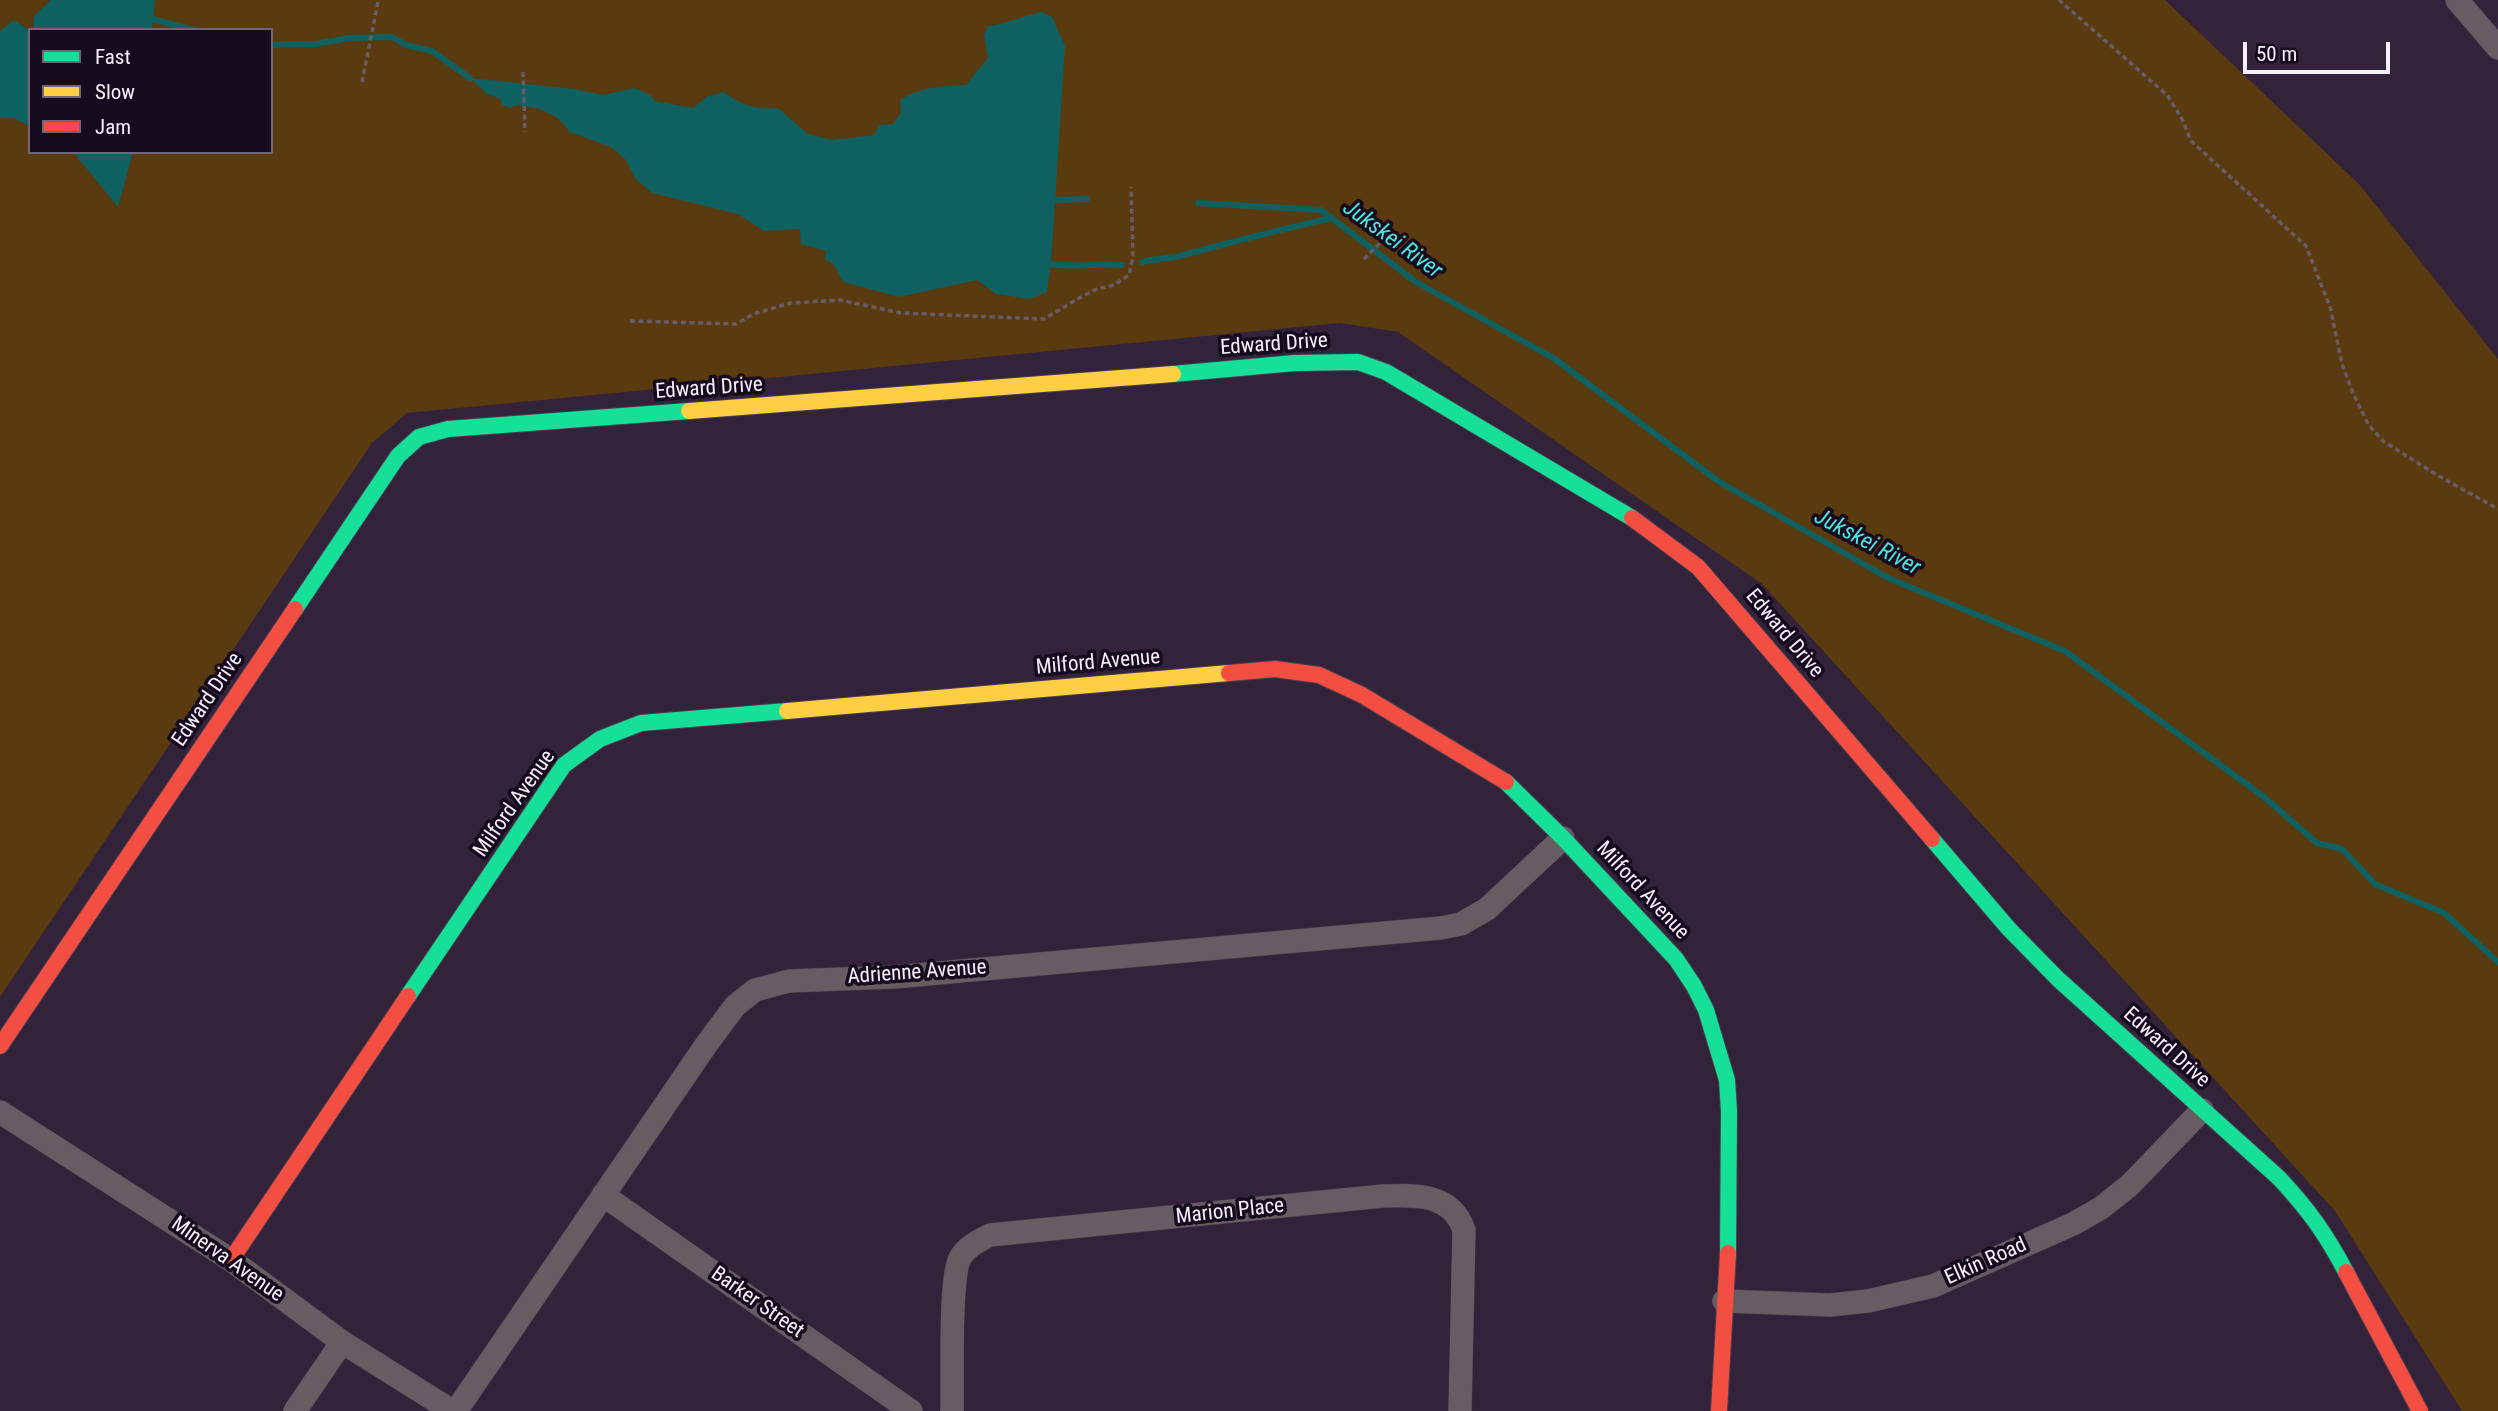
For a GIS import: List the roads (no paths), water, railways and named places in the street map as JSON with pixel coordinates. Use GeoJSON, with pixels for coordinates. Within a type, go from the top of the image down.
{"type":"FeatureCollection","features":[{"type":"Feature","properties":{"kind":"street"},"geometry":{"type":"LineString","coordinates":[[2457,0],[2498,48]]}},
{"type":"Feature","properties":{"kind":"street","name":"Edward Drive"},"geometry":{"type":"LineString","coordinates":[[0,1046],[398,456],[419,437],[448,429],[1340,361],[1358,362],[1386,372],[1636,520],[1698,567],[2009,929],[2058,979],[2279,1178],[2307,1207],[2330,1243],[2420,1411]]}},
{"type":"Feature","properties":{"kind":"street","name":"Milford Avenue"},"geometry":{"type":"LineString","coordinates":[[232,1260],[565,765],[598,738],[621,727],[655,721],[1261,670],[1295,670],[1319,675],[1362,695],[1506,782],[1563,838],[1676,960],[1706,1010],[1727,1080],[1729,1111],[1729,1235],[1719,1411]]}},
{"type":"Feature","properties":{"kind":"street","name":"Adrienne Avenue"},"geometry":{"type":"LineString","coordinates":[[454,1411],[735,1006],[755,990],[789,981],[894,977],[1375,935],[1461,924],[1487,909],[1563,838]]}},
{"type":"Feature","properties":{"kind":"street","name":"Elkin Road"},"geometry":{"type":"LineString","coordinates":[[1724,1301],[1830,1304],[1868,1301],[1933,1286],[2073,1224],[2101,1208],[2130,1185],[2202,1110]]}},
{"type":"Feature","properties":{"kind":"street","name":"Minerva Avenue"},"geometry":{"type":"LineString","coordinates":[[0,1112],[232,1260],[342,1342],[454,1411]]}},
{"type":"Feature","properties":{"kind":"street","name":"Barker Street"},"geometry":{"type":"LineString","coordinates":[[603,1195],[911,1411]]}},
{"type":"Feature","properties":{"kind":"street","name":"Marion Place"},"geometry":{"type":"LineString","coordinates":[[952,1411],[955,1282],[960,1259],[971,1245],[990,1235],[1383,1196],[1420,1195],[1441,1200],[1454,1211],[1464,1230],[1460,1411]]}},
{"type":"Feature","properties":{"kind":"street"},"geometry":{"type":"LineString","coordinates":[[295,1411],[342,1342]]}},
{"type":"Feature","properties":{"kind":"waterway"},"geometry":{"type":"LineString","coordinates":[[152,19],[186,28]]}},
{"type":"Feature","properties":{"kind":"waterway"},"geometry":{"type":"LineString","coordinates":[[273,45],[392,37],[406,45],[432,51],[470,78]]}},
{"type":"Feature","properties":{"kind":"waterway"},"geometry":{"type":"LineString","coordinates":[[1056,200],[1087,199]]}},
{"type":"Feature","properties":{"kind":"waterway","name":"Jukskei River"},"geometry":{"type":"LineString","coordinates":[[1198,203],[1321,210],[1416,282],[1555,359],[1718,481],[1888,578],[2065,651],[2264,797],[2317,843],[2342,849],[2375,884],[2444,913],[2498,962]]}},
{"type":"Feature","properties":{"kind":"waterway"},"geometry":{"type":"LineString","coordinates":[[1142,262],[1180,256],[1331,218]]}},
{"type":"Feature","properties":{"kind":"waterway"},"geometry":{"type":"LineString","coordinates":[[1051,264],[1122,265]]}}]}
